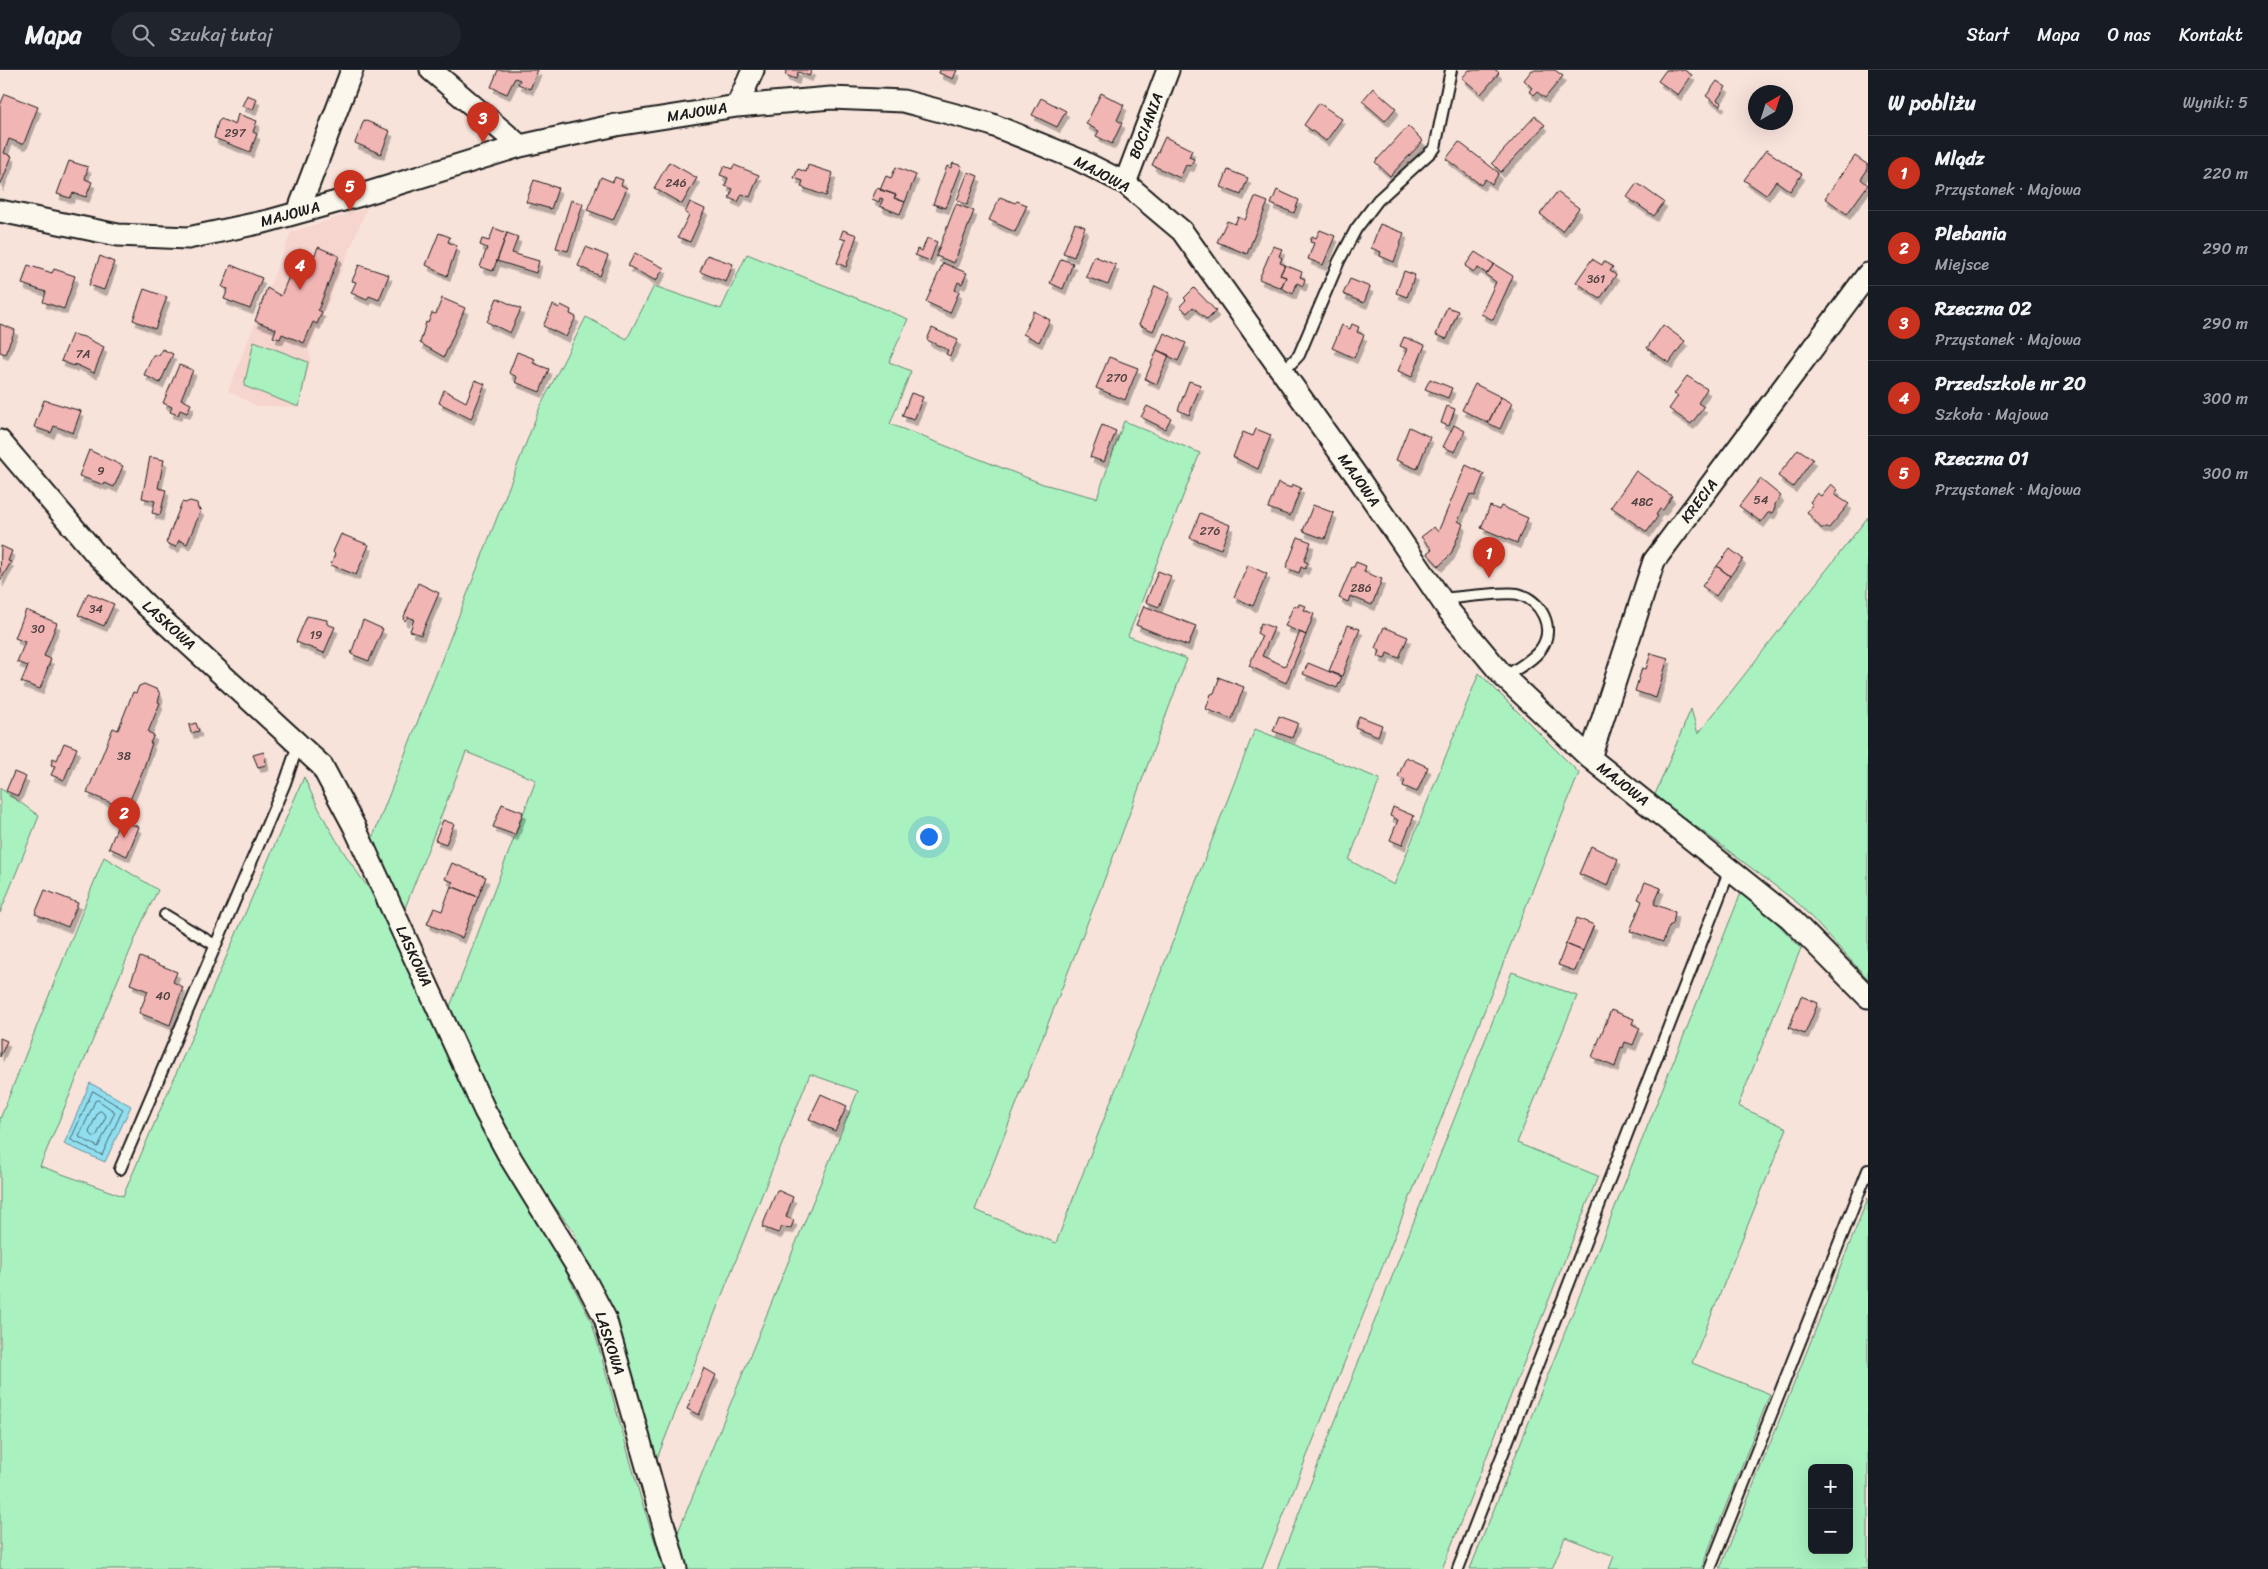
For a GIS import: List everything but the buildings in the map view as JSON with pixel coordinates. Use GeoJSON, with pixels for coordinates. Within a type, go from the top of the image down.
{"type":"FeatureCollection","features":[{"type":"Feature","properties":{"kind":"street"},"geometry":{"type":"LineString","coordinates":[[298,212],[352,70]]}},
{"type":"Feature","properties":{"kind":"street"},"geometry":{"type":"LineString","coordinates":[[431,70],[520,146]]}},
{"type":"Feature","properties":{"kind":"street"},"geometry":{"type":"LineString","coordinates":[[737,106],[753,70]]}},
{"type":"Feature","properties":{"kind":"street","name":"BOCIANIA"},"geometry":{"type":"LineString","coordinates":[[1125,183],[1168,70]]}},
{"type":"Feature","properties":{"kind":"street","name":"MAJOWA"},"geometry":{"type":"LineString","coordinates":[[0,211],[118,235],[188,238],[268,221],[358,196],[520,146],[616,125],[737,106],[831,98],[903,101],[990,124],[1078,159],[1125,183],[1182,231],[1441,599],[1504,677],[1590,758],[1790,918],[1868,997]]}},
{"type":"Feature","properties":{"kind":"street","name":"KRECIA"},"geometry":{"type":"LineString","coordinates":[[1590,758],[1654,562],[1868,274]]}},
{"type":"Feature","properties":{"kind":"street","name":"LASKOWA"},"geometry":{"type":"LineString","coordinates":[[0,441],[96,554],[146,605],[322,766],[354,826],[485,1111],[511,1159],[584,1278],[605,1318],[676,1569]]}},
{"type":"Feature","properties":{"kind":"lane"},"geometry":{"type":"LineString","coordinates":[[1282,372],[1299,355],[1332,276],[1356,228],[1378,200],[1434,148],[1451,70]]}},
{"type":"Feature","properties":{"kind":"lane"},"geometry":{"type":"LineString","coordinates":[[1441,599],[1518,594],[1534,602],[1541,610],[1547,632],[1541,650],[1504,677]]}},
{"type":"Feature","properties":{"kind":"lane"},"geometry":{"type":"LineString","coordinates":[[120,1169],[285,783],[298,745]]}},
{"type":"Feature","properties":{"kind":"lane"},"geometry":{"type":"LineString","coordinates":[[1458,1569],[1730,869]]}},
{"type":"Feature","properties":{"kind":"lane"},"geometry":{"type":"LineString","coordinates":[[165,915],[215,945]]}},
{"type":"Feature","properties":{"kind":"lane"},"geometry":{"type":"LineString","coordinates":[[1710,1569],[1868,1170]]}},
{"type":"Feature","properties":{"kind":"shaded area"},"geometry":{"type":"Polygon","coordinates":[[[367,208],[309,349],[311,360],[299,407],[257,406],[228,391],[291,232],[367,208]]]}},
{"type":"Feature","properties":{"kind":"green space"},"geometry":{"type":"Polygon","coordinates":[[[747,254],[908,319],[889,362],[911,371],[890,424],[1043,484],[1097,498],[1124,421],[1200,453],[1128,636],[1187,659],[1117,847],[975,1210],[1056,1243],[1255,729],[1380,779],[1349,860],[1394,885],[1479,673],[1579,773],[1262,1569],[686,1569],[676,1537],[858,1091],[810,1074],[654,1466],[606,1303],[573,1231],[537,1183],[506,1127],[448,1012],[536,780],[466,752],[403,913],[372,839],[540,407],[586,317],[627,339],[654,286],[721,309],[747,254]]]}},
{"type":"Feature","properties":{"kind":"green space"},"geometry":{"type":"Polygon","coordinates":[[[254,341],[308,362],[299,407],[244,386],[254,341]]]}},
{"type":"Feature","properties":{"kind":"green space"},"geometry":{"type":"Polygon","coordinates":[[[1868,517],[1868,979],[1799,904],[1654,797],[1691,709],[1698,734],[1868,517]]]}},
{"type":"Feature","properties":{"kind":"green space"},"geometry":{"type":"Polygon","coordinates":[[[304,777],[336,840],[377,899],[592,1323],[641,1499],[664,1569],[0,1569],[0,1119],[104,857],[158,890],[143,920],[40,1166],[123,1196],[304,777]]]}},
{"type":"Feature","properties":{"kind":"green space"},"geometry":{"type":"Polygon","coordinates":[[[0,788],[39,816],[0,913],[0,788]]]}},
{"type":"Feature","properties":{"kind":"green space"},"geometry":{"type":"Polygon","coordinates":[[[1743,888],[1801,948],[1738,1106],[1787,1128],[1692,1363],[1770,1394],[1701,1569],[1609,1569],[1614,1556],[1565,1537],[1552,1569],[1470,1569],[1743,888]]]}},
{"type":"Feature","properties":{"kind":"green space"},"geometry":{"type":"Polygon","coordinates":[[[1512,972],[1577,996],[1517,1143],[1598,1176],[1442,1569],[1277,1569],[1512,972]]]}},
{"type":"Feature","properties":{"kind":"green space"},"geometry":{"type":"Polygon","coordinates":[[[1868,1198],[1868,1569],[1720,1569],[1868,1198]]]}},
{"type":"Feature","properties":{"kind":"water"},"geometry":{"type":"Polygon","coordinates":[[[90,1083],[131,1106],[105,1162],[64,1144],[90,1083]]]}},
{"type":"Feature","properties":{"kind":"place","name":"Rzeczna 02"},"geometry":{"type":"Point","coordinates":[483,143]}},
{"type":"Feature","properties":{"kind":"place","name":"Rzeczna 01"},"geometry":{"type":"Point","coordinates":[350,211]}},
{"type":"Feature","properties":{"kind":"place","name":"Przedszkole nr 20"},"geometry":{"type":"Point","coordinates":[300,290]}},
{"type":"Feature","properties":{"kind":"place","name":"Mlądz"},"geometry":{"type":"Point","coordinates":[1489,578]}},
{"type":"Feature","properties":{"kind":"place","name":"Plebania"},"geometry":{"type":"Point","coordinates":[124,838]}}]}
